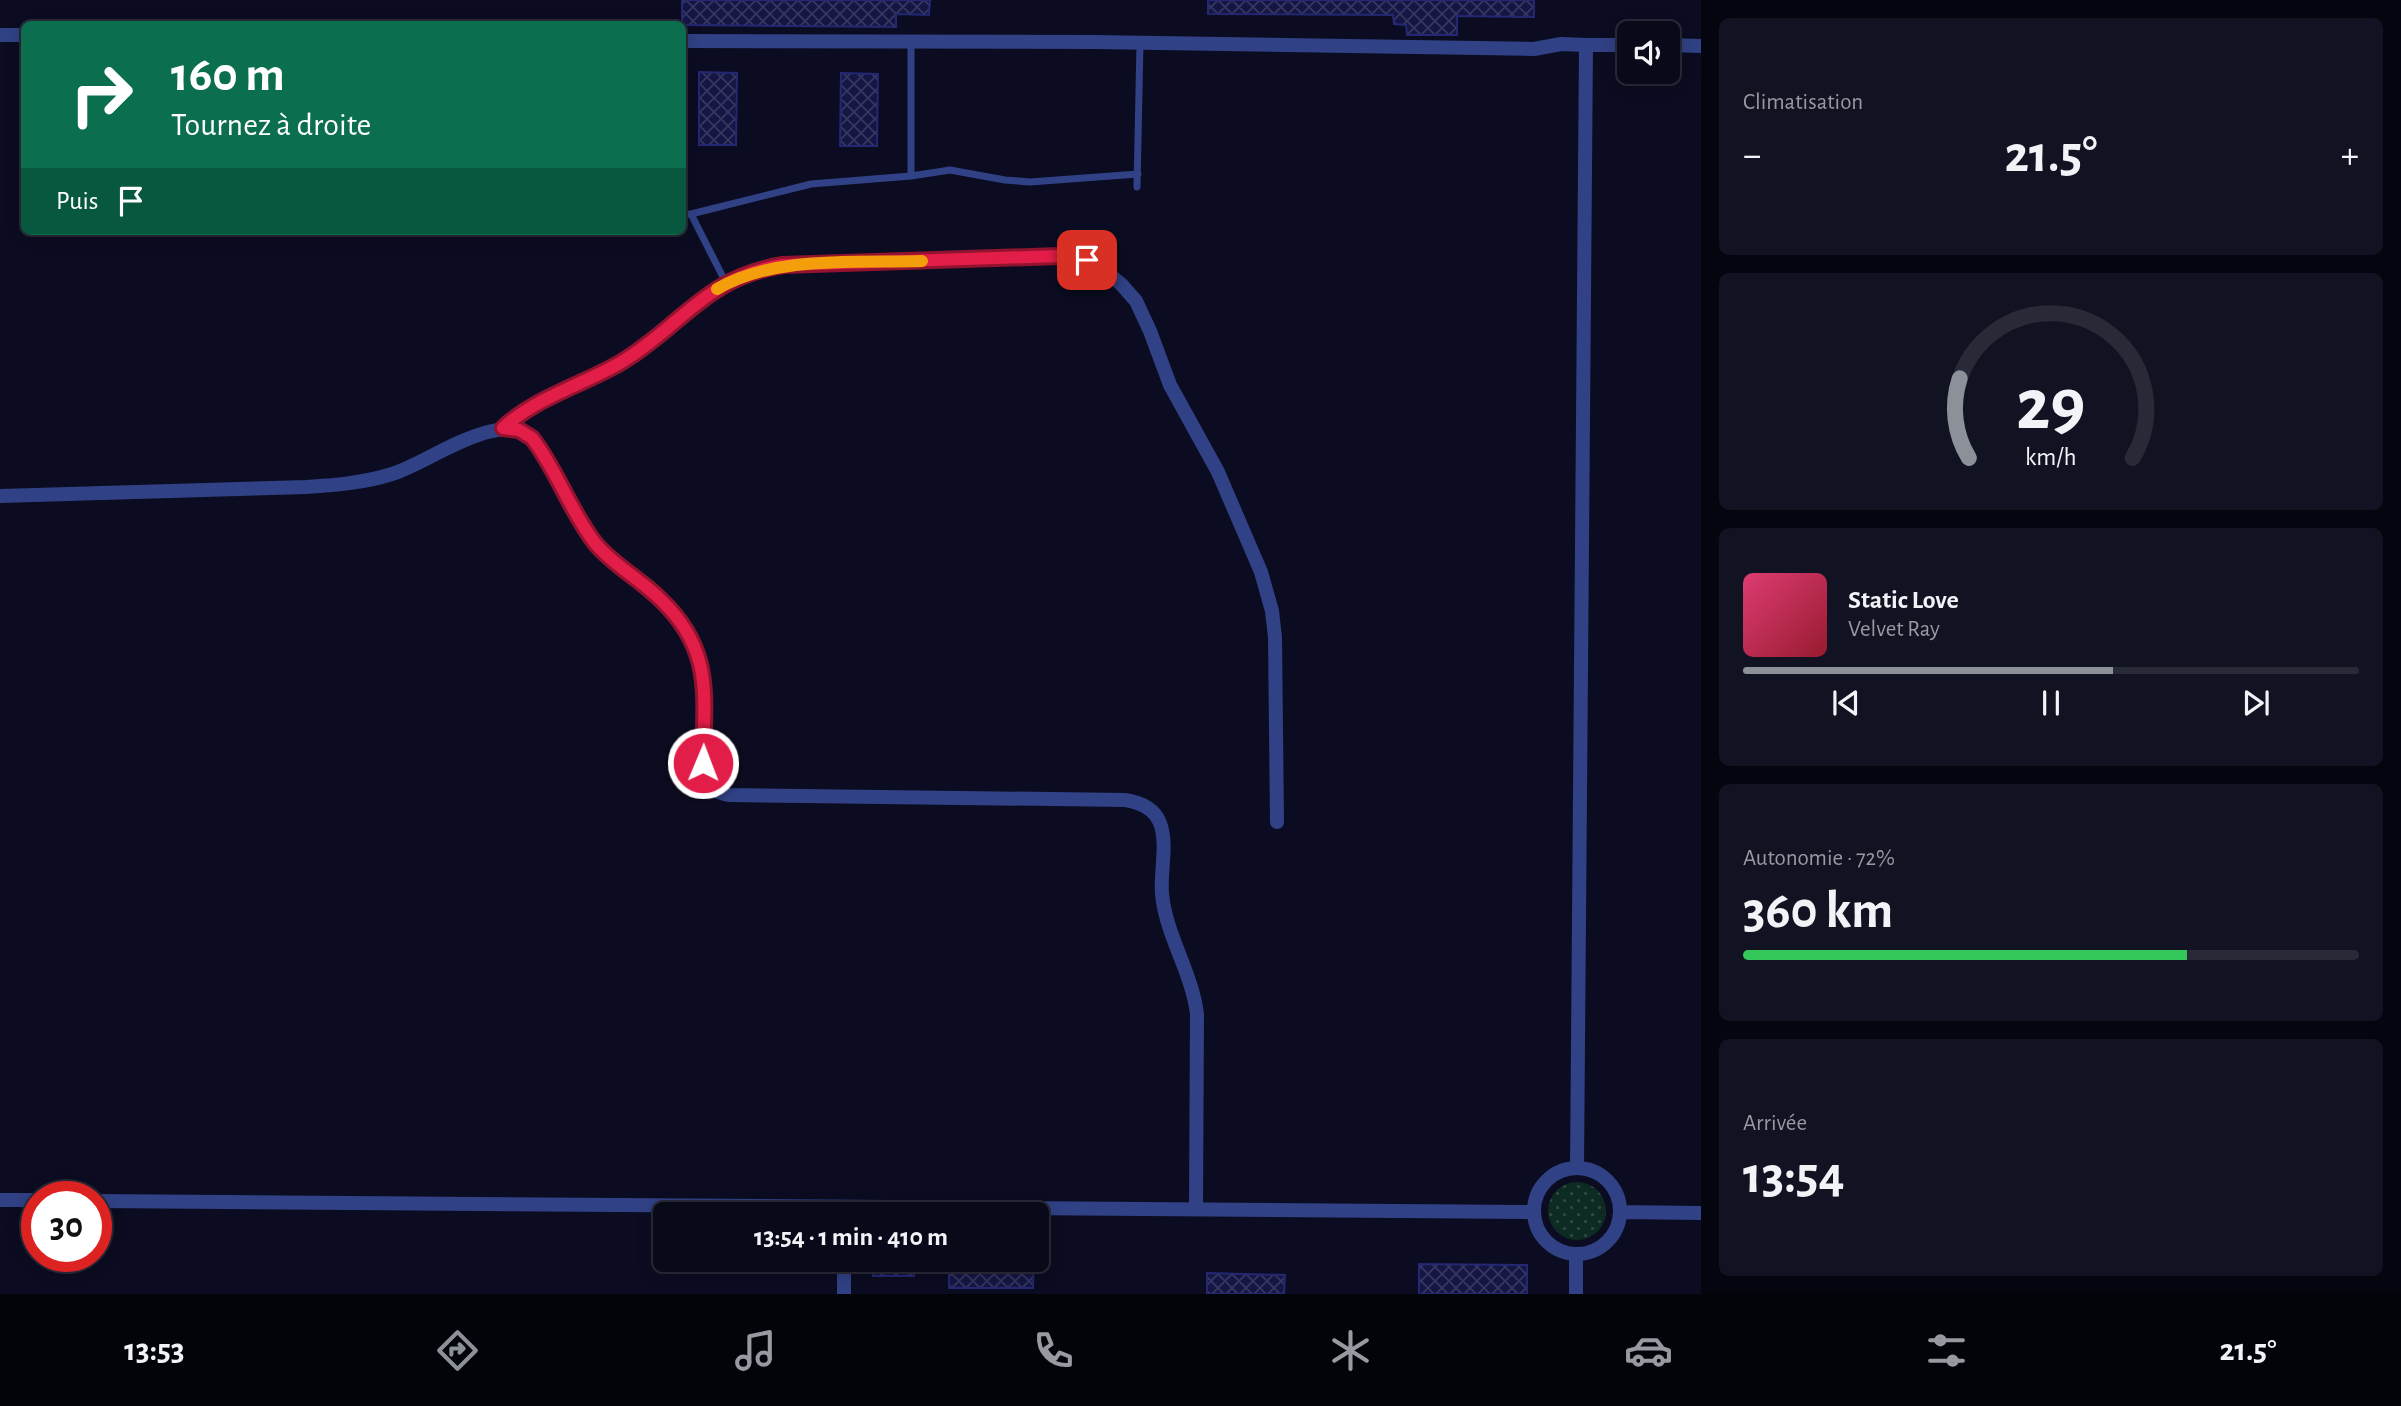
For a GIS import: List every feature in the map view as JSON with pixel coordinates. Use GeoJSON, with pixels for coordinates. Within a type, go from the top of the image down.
{"type":"FeatureCollection","features":[{"type":"Feature","properties":{"kind":"street"},"geometry":{"type":"LineString","coordinates":[[0,35],[21,35]]}},
{"type":"Feature","properties":{"kind":"street"},"geometry":{"type":"LineString","coordinates":[[686,41],[1534,48],[1561,44],[1617,45]]}},
{"type":"Feature","properties":{"kind":"street"},"geometry":{"type":"LineString","coordinates":[[1577,1168],[1586,45]]}},
{"type":"Feature","properties":{"kind":"street"},"geometry":{"type":"LineString","coordinates":[[1680,45],[1701,46]]}},
{"type":"Feature","properties":{"kind":"street"},"geometry":{"type":"LineString","coordinates":[[503,428],[521,413],[631,356],[697,302],[726,283],[749,273],[783,265],[1070,256],[1096,264],[1121,284],[1143,314],[1170,386],[1218,472],[1266,585],[1275,637],[1277,822]]}},
{"type":"Feature","properties":{"kind":"street"},"geometry":{"type":"LineString","coordinates":[[0,496],[306,487],[358,482],[402,471],[478,435],[503,428],[519,430],[532,438],[595,543],[660,598],[690,639],[700,660],[704,679],[704,771],[708,783],[716,792],[729,795],[1125,800],[1140,804],[1151,811],[1160,823],[1161,830],[1163,904],[1194,990],[1197,1014],[1195,1209]]}},
{"type":"Feature","properties":{"kind":"street"},"geometry":{"type":"LineString","coordinates":[[1577,1168],[1592,1171],[1605,1179],[1617,1197],[1620,1212],[1616,1227],[1608,1240],[1591,1251],[1576,1254],[1562,1251],[1548,1243],[1539,1231],[1534,1212],[1538,1193],[1546,1181],[1558,1173],[1577,1168]]}},
{"type":"Feature","properties":{"kind":"street"},"geometry":{"type":"LineString","coordinates":[[0,1200],[21,1200]]}},
{"type":"Feature","properties":{"kind":"street"},"geometry":{"type":"LineString","coordinates":[[112,1200],[653,1208]]}},
{"type":"Feature","properties":{"kind":"street"},"geometry":{"type":"LineString","coordinates":[[1049,1210],[1534,1212]]}},
{"type":"Feature","properties":{"kind":"street"},"geometry":{"type":"LineString","coordinates":[[1620,1212],[1701,1213]]}},
{"type":"Feature","properties":{"kind":"street"},"geometry":{"type":"LineString","coordinates":[[1576,1254],[1576,1294]]}},
{"type":"Feature","properties":{"kind":"street"},"geometry":{"type":"LineString","coordinates":[[844,1272],[844,1294]]}},
{"type":"Feature","properties":{"kind":"lane"},"geometry":{"type":"LineString","coordinates":[[911,42],[911,176]]}},
{"type":"Feature","properties":{"kind":"lane"},"geometry":{"type":"LineString","coordinates":[[1137,187],[1140,43]]}},
{"type":"Feature","properties":{"kind":"lane"},"geometry":{"type":"LineString","coordinates":[[726,283],[687,214],[811,184],[950,170],[1030,182],[1138,174]]}},
{"type":"Feature","properties":{"kind":"green space"},"geometry":{"type":"Polygon","coordinates":[[[1577,1182],[1588,1184],[1601,1195],[1606,1211],[1604,1222],[1593,1235],[1577,1240],[1566,1238],[1553,1227],[1548,1211],[1550,1200],[1561,1187],[1577,1182]]]}},
{"type":"Feature","properties":{"kind":"building"},"geometry":{"type":"Polygon","coordinates":[[[682,0],[930,0],[929,15],[896,14],[896,27],[686,25],[686,21],[682,21],[682,0]]]}},
{"type":"Feature","properties":{"kind":"building"},"geometry":{"type":"Polygon","coordinates":[[[1208,0],[1534,0],[1534,17],[1457,16],[1457,35],[1407,35],[1406,25],[1394,24],[1393,15],[1208,14],[1208,0]]]}},
{"type":"Feature","properties":{"kind":"building"},"geometry":{"type":"Polygon","coordinates":[[[699,72],[737,73],[736,145],[699,145],[699,72]]]}},
{"type":"Feature","properties":{"kind":"building"},"geometry":{"type":"Polygon","coordinates":[[[841,73],[878,74],[877,146],[840,146],[841,73]]]}},
{"type":"Feature","properties":{"kind":"building"},"geometry":{"type":"Polygon","coordinates":[[[1419,1264],[1527,1265],[1527,1294],[1419,1294],[1419,1264]]]}},
{"type":"Feature","properties":{"kind":"building"},"geometry":{"type":"Polygon","coordinates":[[[873,1272],[914,1272],[914,1276],[873,1276],[873,1272]]]}},
{"type":"Feature","properties":{"kind":"building"},"geometry":{"type":"Polygon","coordinates":[[[949,1272],[1034,1272],[1033,1288],[949,1288],[949,1272]]]}},
{"type":"Feature","properties":{"kind":"building"},"geometry":{"type":"Polygon","coordinates":[[[1207,1273],[1285,1275],[1284,1294],[1207,1294],[1207,1273]]]}},
{"type":"Feature","properties":{"kind":"slow traffic"},"geometry":{"type":"LineString","coordinates":[[717,289],[749,273],[783,265],[922,261]]}},
{"type":"Feature","properties":{"kind":"route"},"geometry":{"type":"LineString","coordinates":[[703,763],[704,679],[700,660],[690,639],[660,598],[595,543],[532,438],[519,430],[503,428],[521,413],[631,356],[697,302],[726,283],[749,273],[783,265],[1060,256],[1087,260]]}}]}
